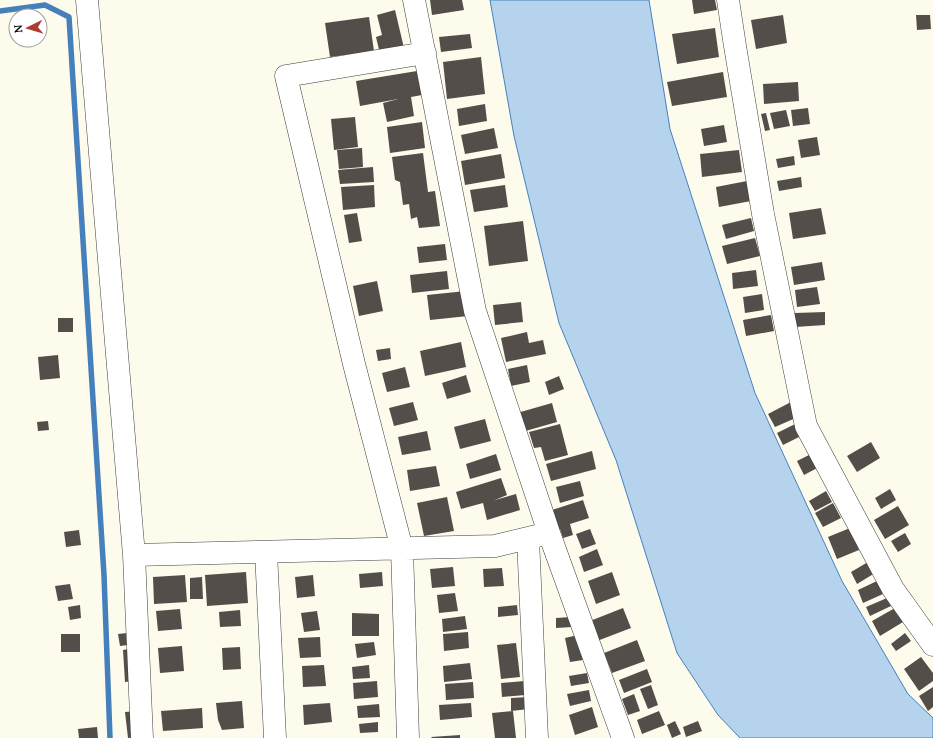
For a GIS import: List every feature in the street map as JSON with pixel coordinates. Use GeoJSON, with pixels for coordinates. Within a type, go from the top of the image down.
{"type":"FeatureCollection","features":[{"type":"Feature","properties":{"kind":"street"},"geometry":{"type":"LineString","coordinates":[[87,0],[134,555],[142,738]]}},
{"type":"Feature","properties":{"kind":"street"},"geometry":{"type":"LineString","coordinates":[[414,0],[475,311],[549,533],[623,738]]}},
{"type":"Feature","properties":{"kind":"street"},"geometry":{"type":"LineString","coordinates":[[728,0],[763,214],[806,426],[893,589],[933,645]]}},
{"type":"Feature","properties":{"kind":"street"},"geometry":{"type":"LineString","coordinates":[[408,738],[402,549],[354,364],[286,76],[425,53]]}},
{"type":"Feature","properties":{"kind":"street"},"geometry":{"type":"LineString","coordinates":[[134,555],[495,546],[549,533]]}},
{"type":"Feature","properties":{"kind":"street"},"geometry":{"type":"LineString","coordinates":[[528,539],[537,738]]}},
{"type":"Feature","properties":{"kind":"street"},"geometry":{"type":"LineString","coordinates":[[266,552],[275,738]]}},
{"type":"Feature","properties":{"kind":"water"},"geometry":{"type":"Polygon","coordinates":[[[490,0],[649,0],[670,129],[755,393],[842,581],[908,694],[933,718],[933,738],[740,738],[718,715],[677,653],[616,460],[559,323],[514,136],[490,0]]]}},
{"type":"Feature","properties":{"kind":"building"},"geometry":{"type":"Polygon","coordinates":[[[430,0],[462,0],[464,10],[432,15],[430,0]]]}},
{"type":"Feature","properties":{"kind":"building"},"geometry":{"type":"Polygon","coordinates":[[[692,0],[715,0],[717,10],[694,14],[692,0]]]}},
{"type":"Feature","properties":{"kind":"building"},"geometry":{"type":"Polygon","coordinates":[[[395,10],[404,48],[380,54],[376,37],[382,35],[377,15],[395,10]]]}},
{"type":"Feature","properties":{"kind":"building"},"geometry":{"type":"Polygon","coordinates":[[[783,15],[787,43],[756,49],[751,20],[783,15]]]}},
{"type":"Feature","properties":{"kind":"building"},"geometry":{"type":"Polygon","coordinates":[[[916,15],[930,15],[931,29],[917,30],[916,15]]]}},
{"type":"Feature","properties":{"kind":"building"},"geometry":{"type":"Polygon","coordinates":[[[369,17],[374,51],[330,57],[325,23],[369,17]]]}},
{"type":"Feature","properties":{"kind":"building"},"geometry":{"type":"Polygon","coordinates":[[[715,28],[719,57],[677,64],[672,34],[715,28]]]}},
{"type":"Feature","properties":{"kind":"building"},"geometry":{"type":"Polygon","coordinates":[[[470,34],[472,48],[441,52],[439,37],[470,34]]]}},
{"type":"Feature","properties":{"kind":"building"},"geometry":{"type":"Polygon","coordinates":[[[481,57],[485,94],[447,99],[443,62],[481,57]]]}},
{"type":"Feature","properties":{"kind":"building"},"geometry":{"type":"Polygon","coordinates":[[[417,71],[422,95],[411,97],[414,116],[387,122],[383,103],[398,99],[360,106],[356,81],[417,71]]]}},
{"type":"Feature","properties":{"kind":"building"},"geometry":{"type":"Polygon","coordinates":[[[723,72],[727,97],[672,106],[667,82],[723,72]]]}},
{"type":"Feature","properties":{"kind":"building"},"geometry":{"type":"Polygon","coordinates":[[[798,82],[799,101],[764,104],[763,84],[798,82]]]}},
{"type":"Feature","properties":{"kind":"building"},"geometry":{"type":"Polygon","coordinates":[[[485,104],[487,121],[459,126],[457,109],[485,104]]]}},
{"type":"Feature","properties":{"kind":"building"},"geometry":{"type":"Polygon","coordinates":[[[808,108],[810,124],[793,126],[791,110],[808,108]]]}},
{"type":"Feature","properties":{"kind":"building"},"geometry":{"type":"Polygon","coordinates":[[[786,110],[790,126],[774,129],[770,113],[786,110]]]}},
{"type":"Feature","properties":{"kind":"building"},"geometry":{"type":"Polygon","coordinates":[[[766,113],[770,130],[765,131],[761,114],[766,113]]]}},
{"type":"Feature","properties":{"kind":"building"},"geometry":{"type":"Polygon","coordinates":[[[355,117],[358,147],[334,150],[331,119],[355,117]]]}},
{"type":"Feature","properties":{"kind":"building"},"geometry":{"type":"Polygon","coordinates":[[[422,122],[425,148],[390,153],[387,127],[422,122]]]}},
{"type":"Feature","properties":{"kind":"building"},"geometry":{"type":"Polygon","coordinates":[[[724,125],[727,142],[704,146],[701,129],[724,125]]]}},
{"type":"Feature","properties":{"kind":"building"},"geometry":{"type":"Polygon","coordinates":[[[494,128],[498,148],[465,154],[461,135],[494,128]]]}},
{"type":"Feature","properties":{"kind":"building"},"geometry":{"type":"Polygon","coordinates":[[[817,137],[820,155],[801,158],[798,140],[817,137]]]}},
{"type":"Feature","properties":{"kind":"building"},"geometry":{"type":"Polygon","coordinates":[[[362,148],[363,167],[339,169],[337,150],[362,148]]]}},
{"type":"Feature","properties":{"kind":"building"},"geometry":{"type":"Polygon","coordinates":[[[739,150],[742,172],[702,177],[700,154],[739,150]]]}},
{"type":"Feature","properties":{"kind":"building"},"geometry":{"type":"Polygon","coordinates":[[[423,153],[428,192],[435,191],[440,226],[419,228],[417,217],[411,219],[409,204],[403,205],[400,182],[395,180],[392,157],[423,153]]]}},
{"type":"Feature","properties":{"kind":"building"},"geometry":{"type":"Polygon","coordinates":[[[501,154],[505,178],[465,185],[461,161],[501,154]]]}},
{"type":"Feature","properties":{"kind":"building"},"geometry":{"type":"Polygon","coordinates":[[[794,156],[795,165],[778,168],[776,159],[794,156]]]}},
{"type":"Feature","properties":{"kind":"building"},"geometry":{"type":"Polygon","coordinates":[[[373,167],[374,182],[340,184],[338,170],[373,167]]]}},
{"type":"Feature","properties":{"kind":"building"},"geometry":{"type":"Polygon","coordinates":[[[801,177],[802,187],[779,191],[777,181],[801,177]]]}},
{"type":"Feature","properties":{"kind":"building"},"geometry":{"type":"Polygon","coordinates":[[[747,181],[751,201],[719,207],[716,187],[747,181]]]}},
{"type":"Feature","properties":{"kind":"building"},"geometry":{"type":"Polygon","coordinates":[[[374,185],[375,207],[343,210],[341,187],[374,185]]]}},
{"type":"Feature","properties":{"kind":"building"},"geometry":{"type":"Polygon","coordinates":[[[505,185],[508,207],[474,212],[470,190],[505,185]]]}},
{"type":"Feature","properties":{"kind":"building"},"geometry":{"type":"Polygon","coordinates":[[[821,208],[826,234],[793,239],[789,213],[821,208]]]}},
{"type":"Feature","properties":{"kind":"building"},"geometry":{"type":"Polygon","coordinates":[[[357,213],[362,241],[349,243],[344,215],[357,213]]]}},
{"type":"Feature","properties":{"kind":"building"},"geometry":{"type":"Polygon","coordinates":[[[751,218],[754,231],[726,239],[722,225],[751,218]]]}},
{"type":"Feature","properties":{"kind":"building"},"geometry":{"type":"Polygon","coordinates":[[[523,221],[528,261],[489,266],[484,226],[523,221]]]}},
{"type":"Feature","properties":{"kind":"building"},"geometry":{"type":"Polygon","coordinates":[[[755,238],[760,256],[727,264],[722,246],[755,238]]]}},
{"type":"Feature","properties":{"kind":"building"},"geometry":{"type":"Polygon","coordinates":[[[445,244],[447,260],[419,263],[417,247],[445,244]]]}},
{"type":"Feature","properties":{"kind":"building"},"geometry":{"type":"Polygon","coordinates":[[[822,262],[825,280],[794,285],[791,267],[822,262]]]}},
{"type":"Feature","properties":{"kind":"building"},"geometry":{"type":"Polygon","coordinates":[[[756,270],[758,286],[733,289],[732,273],[756,270]]]}},
{"type":"Feature","properties":{"kind":"building"},"geometry":{"type":"Polygon","coordinates":[[[447,271],[449,289],[412,293],[410,275],[447,271]]]}},
{"type":"Feature","properties":{"kind":"building"},"geometry":{"type":"Polygon","coordinates":[[[377,281],[383,311],[359,316],[353,286],[377,281]]]}},
{"type":"Feature","properties":{"kind":"building"},"geometry":{"type":"Polygon","coordinates":[[[817,287],[820,304],[797,307],[795,290],[817,287]]]}},
{"type":"Feature","properties":{"kind":"building"},"geometry":{"type":"Polygon","coordinates":[[[466,291],[468,316],[430,320],[427,295],[466,291]]]}},
{"type":"Feature","properties":{"kind":"building"},"geometry":{"type":"Polygon","coordinates":[[[762,294],[764,310],[745,313],[743,297],[762,294]]]}},
{"type":"Feature","properties":{"kind":"building"},"geometry":{"type":"Polygon","coordinates":[[[521,302],[523,322],[495,325],[493,305],[521,302]]]}},
{"type":"Feature","properties":{"kind":"building"},"geometry":{"type":"Polygon","coordinates":[[[825,312],[825,325],[795,327],[795,313],[825,312]]]}},
{"type":"Feature","properties":{"kind":"building"},"geometry":{"type":"Polygon","coordinates":[[[771,315],[774,331],[746,336],[743,320],[771,315]]]}},
{"type":"Feature","properties":{"kind":"building"},"geometry":{"type":"Polygon","coordinates":[[[58,318],[73,318],[73,332],[58,332],[58,318]]]}},
{"type":"Feature","properties":{"kind":"building"},"geometry":{"type":"Polygon","coordinates":[[[527,332],[529,343],[543,340],[546,354],[506,362],[501,338],[527,332]]]}},
{"type":"Feature","properties":{"kind":"building"},"geometry":{"type":"Polygon","coordinates":[[[461,342],[466,367],[425,376],[420,351],[461,342]]]}},
{"type":"Feature","properties":{"kind":"building"},"geometry":{"type":"Polygon","coordinates":[[[390,348],[391,359],[378,361],[376,350],[390,348]]]}},
{"type":"Feature","properties":{"kind":"building"},"geometry":{"type":"Polygon","coordinates":[[[58,355],[60,378],[40,380],[38,357],[58,355]]]}},
{"type":"Feature","properties":{"kind":"building"},"geometry":{"type":"Polygon","coordinates":[[[527,365],[530,382],[511,386],[508,369],[527,365]]]}},
{"type":"Feature","properties":{"kind":"building"},"geometry":{"type":"Polygon","coordinates":[[[405,367],[410,387],[387,392],[382,373],[405,367]]]}},
{"type":"Feature","properties":{"kind":"building"},"geometry":{"type":"Polygon","coordinates":[[[466,375],[471,392],[447,399],[442,383],[466,375]]]}},
{"type":"Feature","properties":{"kind":"building"},"geometry":{"type":"Polygon","coordinates":[[[559,376],[564,389],[549,395],[545,382],[559,376]]]}},
{"type":"Feature","properties":{"kind":"building"},"geometry":{"type":"Polygon","coordinates":[[[413,402],[418,420],[394,426],[389,408],[413,402]]]}},
{"type":"Feature","properties":{"kind":"building"},"geometry":{"type":"Polygon","coordinates":[[[791,402],[798,417],[775,427],[768,414],[791,402]]]}},
{"type":"Feature","properties":{"kind":"building"},"geometry":{"type":"Polygon","coordinates":[[[552,403],[557,422],[522,432],[517,413],[552,403]]]}},
{"type":"Feature","properties":{"kind":"building"},"geometry":{"type":"Polygon","coordinates":[[[485,419],[491,441],[460,449],[454,427],[485,419]]]}},
{"type":"Feature","properties":{"kind":"building"},"geometry":{"type":"Polygon","coordinates":[[[48,421],[49,430],[38,431],[37,422],[48,421]]]}},
{"type":"Feature","properties":{"kind":"building"},"geometry":{"type":"Polygon","coordinates":[[[799,422],[805,434],[783,445],[777,433],[799,422]]]}},
{"type":"Feature","properties":{"kind":"building"},"geometry":{"type":"Polygon","coordinates":[[[560,424],[568,455],[545,461],[541,447],[534,448],[529,432],[560,424]]]}},
{"type":"Feature","properties":{"kind":"building"},"geometry":{"type":"Polygon","coordinates":[[[427,431],[431,450],[402,455],[398,437],[427,431]]]}},
{"type":"Feature","properties":{"kind":"building"},"geometry":{"type":"Polygon","coordinates":[[[871,442],[880,458],[857,472],[847,456],[871,442]]]}},
{"type":"Feature","properties":{"kind":"building"},"geometry":{"type":"Polygon","coordinates":[[[592,451],[596,469],[551,481],[546,464],[592,451]]]}},
{"type":"Feature","properties":{"kind":"building"},"geometry":{"type":"Polygon","coordinates":[[[815,452],[821,466],[804,475],[797,461],[815,452]]]}},
{"type":"Feature","properties":{"kind":"building"},"geometry":{"type":"Polygon","coordinates":[[[496,454],[501,470],[470,479],[466,464],[496,454]]]}},
{"type":"Feature","properties":{"kind":"building"},"geometry":{"type":"Polygon","coordinates":[[[436,466],[440,486],[410,491],[407,470],[436,466]]]}},
{"type":"Feature","properties":{"kind":"building"},"geometry":{"type":"Polygon","coordinates":[[[501,478],[507,495],[495,500],[516,494],[520,510],[487,520],[483,503],[461,509],[456,492],[501,478]]]}},
{"type":"Feature","properties":{"kind":"building"},"geometry":{"type":"Polygon","coordinates":[[[580,481],[584,496],[560,503],[556,487],[580,481]]]}},
{"type":"Feature","properties":{"kind":"building"},"geometry":{"type":"Polygon","coordinates":[[[890,489],[896,500],[881,509],[875,498],[890,489]]]}},
{"type":"Feature","properties":{"kind":"building"},"geometry":{"type":"Polygon","coordinates":[[[826,491],[832,502],[815,511],[809,501],[826,491]]]}},
{"type":"Feature","properties":{"kind":"building"},"geometry":{"type":"Polygon","coordinates":[[[447,497],[454,531],[424,536],[417,503],[447,497]]]}},
{"type":"Feature","properties":{"kind":"building"},"geometry":{"type":"Polygon","coordinates":[[[583,500],[589,518],[570,524],[573,535],[563,538],[560,529],[558,529],[552,510],[583,500]]]}},
{"type":"Feature","properties":{"kind":"building"},"geometry":{"type":"Polygon","coordinates":[[[833,503],[841,518],[823,527],[815,513],[833,503]]]}},
{"type":"Feature","properties":{"kind":"building"},"geometry":{"type":"Polygon","coordinates":[[[898,506],[909,525],[885,539],[874,520],[898,506]]]}},
{"type":"Feature","properties":{"kind":"building"},"geometry":{"type":"Polygon","coordinates":[[[850,528],[859,550],[837,559],[828,537],[850,528]]]}},
{"type":"Feature","properties":{"kind":"building"},"geometry":{"type":"Polygon","coordinates":[[[590,529],[596,544],[582,549],[576,534],[590,529]]]}},
{"type":"Feature","properties":{"kind":"building"},"geometry":{"type":"Polygon","coordinates":[[[79,530],[81,545],[66,547],[64,532],[79,530]]]}},
{"type":"Feature","properties":{"kind":"building"},"geometry":{"type":"Polygon","coordinates":[[[905,533],[911,544],[898,552],[891,541],[905,533]]]}},
{"type":"Feature","properties":{"kind":"building"},"geometry":{"type":"Polygon","coordinates":[[[597,549],[603,565],[584,572],[579,557],[597,549]]]}},
{"type":"Feature","properties":{"kind":"building"},"geometry":{"type":"Polygon","coordinates":[[[868,562],[875,573],[857,584],[851,572],[868,562]]]}},
{"type":"Feature","properties":{"kind":"building"},"geometry":{"type":"Polygon","coordinates":[[[453,567],[455,586],[432,588],[430,569],[453,567]]]}},
{"type":"Feature","properties":{"kind":"building"},"geometry":{"type":"Polygon","coordinates":[[[502,568],[504,586],[484,587],[483,569],[502,568]]]}},
{"type":"Feature","properties":{"kind":"building"},"geometry":{"type":"Polygon","coordinates":[[[246,572],[248,603],[207,606],[205,575],[246,572]]]}},
{"type":"Feature","properties":{"kind":"building"},"geometry":{"type":"Polygon","coordinates":[[[382,572],[383,586],[360,588],[359,574],[382,572]]]}},
{"type":"Feature","properties":{"kind":"building"},"geometry":{"type":"Polygon","coordinates":[[[612,572],[620,595],[596,604],[588,581],[612,572]]]}},
{"type":"Feature","properties":{"kind":"building"},"geometry":{"type":"Polygon","coordinates":[[[185,575],[187,602],[154,604],[153,577],[185,575]]]}},
{"type":"Feature","properties":{"kind":"building"},"geometry":{"type":"Polygon","coordinates":[[[313,575],[315,596],[297,598],[295,577],[313,575]]]}},
{"type":"Feature","properties":{"kind":"building"},"geometry":{"type":"Polygon","coordinates":[[[202,577],[203,599],[190,599],[190,578],[202,577]]]}},
{"type":"Feature","properties":{"kind":"building"},"geometry":{"type":"Polygon","coordinates":[[[877,581],[883,594],[863,603],[858,590],[877,581]]]}},
{"type":"Feature","properties":{"kind":"building"},"geometry":{"type":"Polygon","coordinates":[[[70,584],[73,599],[58,601],[55,586],[70,584]]]}},
{"type":"Feature","properties":{"kind":"building"},"geometry":{"type":"Polygon","coordinates":[[[455,593],[458,611],[439,613],[437,595],[455,593]]]}},
{"type":"Feature","properties":{"kind":"building"},"geometry":{"type":"Polygon","coordinates":[[[887,598],[891,606],[870,616],[866,607],[887,598]]]}},
{"type":"Feature","properties":{"kind":"building"},"geometry":{"type":"Polygon","coordinates":[[[80,605],[81,618],[70,620],[68,607],[80,605]]]}},
{"type":"Feature","properties":{"kind":"building"},"geometry":{"type":"Polygon","coordinates":[[[517,605],[518,615],[498,617],[498,607],[517,605]]]}},
{"type":"Feature","properties":{"kind":"building"},"geometry":{"type":"Polygon","coordinates":[[[623,608],[631,628],[597,641],[590,621],[623,608]]]}},
{"type":"Feature","properties":{"kind":"building"},"geometry":{"type":"Polygon","coordinates":[[[895,608],[903,622],[880,636],[872,621],[895,608]]]}},
{"type":"Feature","properties":{"kind":"building"},"geometry":{"type":"Polygon","coordinates":[[[180,609],[182,629],[158,631],[156,611],[180,609]]]}},
{"type":"Feature","properties":{"kind":"building"},"geometry":{"type":"Polygon","coordinates":[[[240,610],[241,626],[220,627],[219,612],[240,610]]]}},
{"type":"Feature","properties":{"kind":"building"},"geometry":{"type":"Polygon","coordinates":[[[317,611],[320,630],[304,632],[301,613],[317,611]]]}},
{"type":"Feature","properties":{"kind":"building"},"geometry":{"type":"Polygon","coordinates":[[[352,613],[379,614],[379,636],[352,636],[352,613]]]}},
{"type":"Feature","properties":{"kind":"building"},"geometry":{"type":"Polygon","coordinates":[[[465,616],[467,629],[443,632],[442,619],[465,616]]]}},
{"type":"Feature","properties":{"kind":"building"},"geometry":{"type":"Polygon","coordinates":[[[571,617],[572,627],[556,628],[556,618],[571,617]]]}},
{"type":"Feature","properties":{"kind":"building"},"geometry":{"type":"Polygon","coordinates":[[[468,632],[469,648],[444,651],[443,634],[468,632]]]}},
{"type":"Feature","properties":{"kind":"building"},"geometry":{"type":"Polygon","coordinates":[[[127,633],[128,645],[120,646],[118,634],[127,633]]]}},
{"type":"Feature","properties":{"kind":"building"},"geometry":{"type":"Polygon","coordinates":[[[905,633],[911,641],[896,651],[891,644],[905,633]]]}},
{"type":"Feature","properties":{"kind":"building"},"geometry":{"type":"Polygon","coordinates":[[[61,634],[80,634],[80,652],[61,652],[61,634]]]}},
{"type":"Feature","properties":{"kind":"building"},"geometry":{"type":"Polygon","coordinates":[[[578,635],[583,660],[570,662],[565,638],[578,635]]]}},
{"type":"Feature","properties":{"kind":"building"},"geometry":{"type":"Polygon","coordinates":[[[320,637],[321,657],[300,658],[298,638],[320,637]]]}},
{"type":"Feature","properties":{"kind":"building"},"geometry":{"type":"Polygon","coordinates":[[[637,640],[645,661],[612,673],[604,653],[637,640]]]}},
{"type":"Feature","properties":{"kind":"building"},"geometry":{"type":"Polygon","coordinates":[[[374,642],[376,655],[357,658],[355,644],[374,642]]]}},
{"type":"Feature","properties":{"kind":"building"},"geometry":{"type":"Polygon","coordinates":[[[516,643],[520,677],[501,679],[497,645],[516,643]]]}},
{"type":"Feature","properties":{"kind":"building"},"geometry":{"type":"Polygon","coordinates":[[[182,646],[184,671],[160,673],[158,648],[182,646]]]}},
{"type":"Feature","properties":{"kind":"building"},"geometry":{"type":"Polygon","coordinates":[[[240,647],[241,669],[223,670],[222,648],[240,647]]]}},
{"type":"Feature","properties":{"kind":"building"},"geometry":{"type":"Polygon","coordinates":[[[134,648],[136,681],[125,682],[123,650],[134,648]]]}},
{"type":"Feature","properties":{"kind":"building"},"geometry":{"type":"Polygon","coordinates":[[[921,657],[933,673],[933,681],[919,691],[904,669],[921,657]]]}},
{"type":"Feature","properties":{"kind":"building"},"geometry":{"type":"Polygon","coordinates":[[[470,663],[472,679],[444,682],[443,666],[470,663]]]}},
{"type":"Feature","properties":{"kind":"building"},"geometry":{"type":"Polygon","coordinates":[[[324,665],[326,686],[303,687],[302,666],[324,665]]]}},
{"type":"Feature","properties":{"kind":"building"},"geometry":{"type":"Polygon","coordinates":[[[369,665],[370,678],[353,679],[352,667],[369,665]]]}},
{"type":"Feature","properties":{"kind":"building"},"geometry":{"type":"Polygon","coordinates":[[[647,669],[652,682],[624,693],[619,680],[647,669]]]}},
{"type":"Feature","properties":{"kind":"building"},"geometry":{"type":"Polygon","coordinates":[[[587,673],[589,683],[571,686],[569,676],[587,673]]]}},
{"type":"Feature","properties":{"kind":"building"},"geometry":{"type":"Polygon","coordinates":[[[377,681],[378,697],[354,699],[353,683],[377,681]]]}},
{"type":"Feature","properties":{"kind":"building"},"geometry":{"type":"Polygon","coordinates":[[[524,681],[525,695],[502,697],[501,683],[524,681]]]}},
{"type":"Feature","properties":{"kind":"building"},"geometry":{"type":"Polygon","coordinates":[[[473,682],[474,698],[446,700],[445,684],[473,682]]]}},
{"type":"Feature","properties":{"kind":"building"},"geometry":{"type":"Polygon","coordinates":[[[651,685],[658,705],[648,709],[640,689],[651,685]]]}},
{"type":"Feature","properties":{"kind":"building"},"geometry":{"type":"Polygon","coordinates":[[[933,687],[933,707],[928,711],[919,696],[933,687]]]}},
{"type":"Feature","properties":{"kind":"building"},"geometry":{"type":"Polygon","coordinates":[[[589,690],[591,701],[570,706],[567,694],[589,690]]]}},
{"type":"Feature","properties":{"kind":"building"},"geometry":{"type":"Polygon","coordinates":[[[634,694],[640,711],[628,715],[622,699],[634,694]]]}},
{"type":"Feature","properties":{"kind":"building"},"geometry":{"type":"Polygon","coordinates":[[[528,697],[529,709],[511,711],[511,698],[528,697]]]}},
{"type":"Feature","properties":{"kind":"building"},"geometry":{"type":"Polygon","coordinates":[[[242,701],[244,728],[222,730],[218,720],[216,703],[242,701]]]}},
{"type":"Feature","properties":{"kind":"building"},"geometry":{"type":"Polygon","coordinates":[[[330,703],[332,722],[304,725],[303,705],[330,703]]]}},
{"type":"Feature","properties":{"kind":"building"},"geometry":{"type":"Polygon","coordinates":[[[471,703],[472,717],[440,720],[439,705],[471,703]]]}},
{"type":"Feature","properties":{"kind":"building"},"geometry":{"type":"Polygon","coordinates":[[[379,704],[380,717],[358,718],[357,706],[379,704]]]}},
{"type":"Feature","properties":{"kind":"building"},"geometry":{"type":"Polygon","coordinates":[[[592,707],[598,727],[575,735],[569,715],[592,707]]]}},
{"type":"Feature","properties":{"kind":"building"},"geometry":{"type":"Polygon","coordinates":[[[202,708],[203,728],[163,731],[161,711],[202,708]]]}},
{"type":"Feature","properties":{"kind":"building"},"geometry":{"type":"Polygon","coordinates":[[[137,711],[139,737],[128,738],[125,712],[137,711]]]}},
{"type":"Feature","properties":{"kind":"building"},"geometry":{"type":"Polygon","coordinates":[[[513,711],[516,738],[495,738],[492,713],[513,711]]]}},
{"type":"Feature","properties":{"kind":"building"},"geometry":{"type":"Polygon","coordinates":[[[659,711],[665,725],[642,734],[637,720],[659,711]]]}},
{"type":"Feature","properties":{"kind":"building"},"geometry":{"type":"Polygon","coordinates":[[[675,721],[681,734],[672,738],[667,725],[675,721]]]}},
{"type":"Feature","properties":{"kind":"building"},"geometry":{"type":"Polygon","coordinates":[[[698,721],[702,731],[686,737],[683,727],[698,721]]]}},
{"type":"Feature","properties":{"kind":"building"},"geometry":{"type":"Polygon","coordinates":[[[378,722],[378,732],[360,733],[359,724],[378,722]]]}},
{"type":"Feature","properties":{"kind":"building"},"geometry":{"type":"Polygon","coordinates":[[[97,727],[98,738],[79,738],[78,729],[97,727]]]}},
{"type":"Feature","properties":{"kind":"building"},"geometry":{"type":"Polygon","coordinates":[[[460,735],[460,738],[431,737],[460,735]]]}},
{"type":"Feature","properties":{"kind":"waterway"},"geometry":{"type":"LineString","coordinates":[[0,11],[45,5],[69,17],[104,575],[110,738]]}}]}
